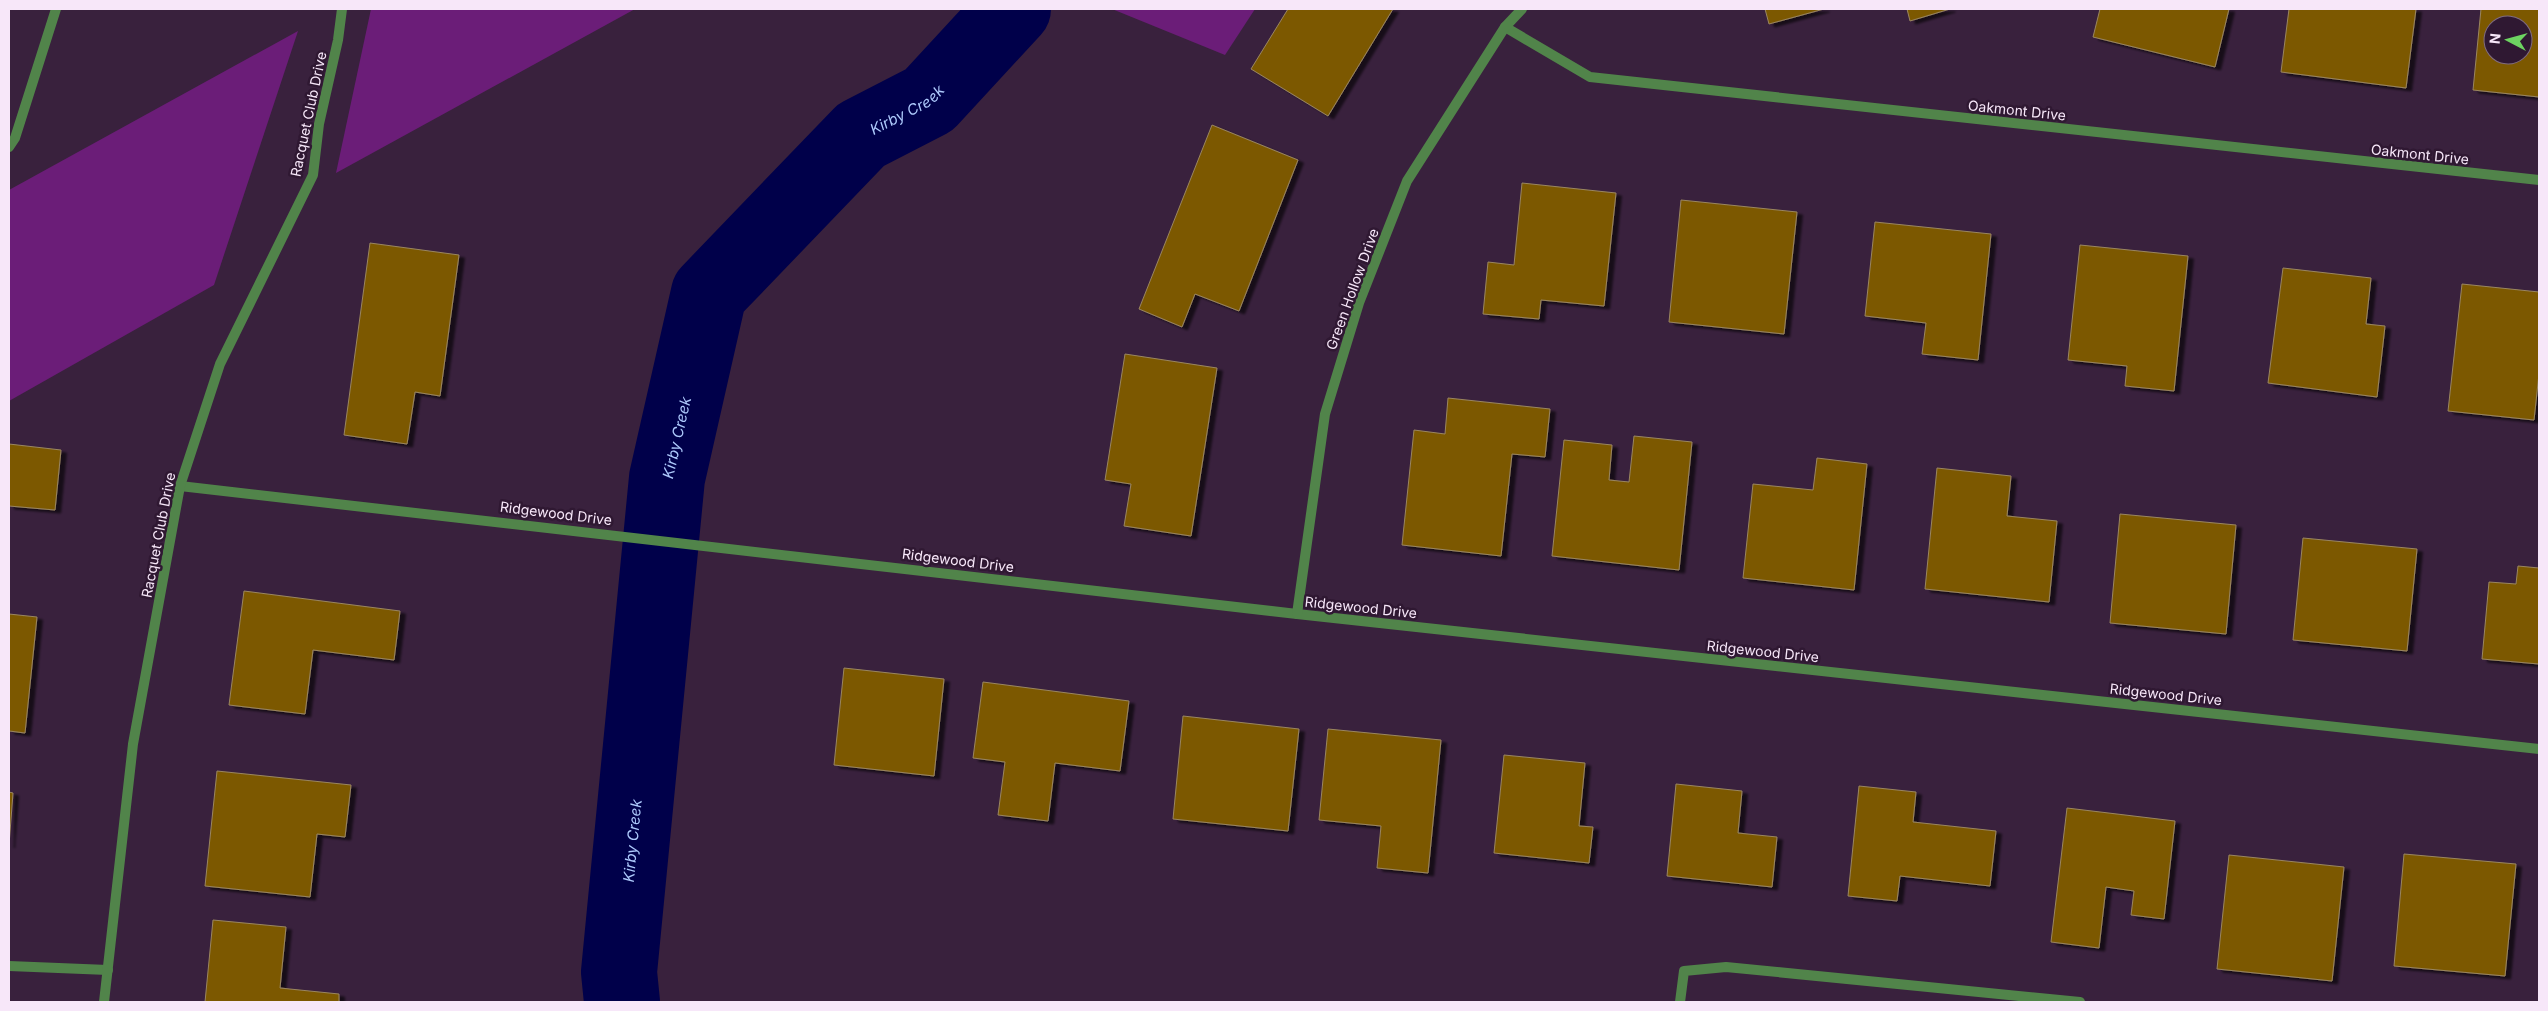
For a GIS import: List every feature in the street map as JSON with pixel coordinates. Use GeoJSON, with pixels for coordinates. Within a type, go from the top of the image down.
{"type":"FeatureCollection","features":[{"type":"Feature","properties":{"kind":"street"},"geometry":{"type":"LineString","coordinates":[[9,147],[15,138],[56,9]]}},
{"type":"Feature","properties":{"kind":"street","name":"Racquet Club Drive"},"geometry":{"type":"LineString","coordinates":[[104,1002],[133,744],[180,486],[220,364],[313,175],[319,124],[338,40],[342,9]]}},
{"type":"Feature","properties":{"kind":"street","name":"Green Hollow Drive"},"geometry":{"type":"LineString","coordinates":[[1298,614],[1325,414],[1359,303],[1407,181],[1505,27],[1522,9]]}},
{"type":"Feature","properties":{"kind":"street","name":"Oakmont Drive"},"geometry":{"type":"LineString","coordinates":[[1505,27],[1590,77],[2539,180]]}},
{"type":"Feature","properties":{"kind":"street","name":"Ridgewood Drive"},"geometry":{"type":"LineString","coordinates":[[180,486],[541,525],[1298,614],[2539,749]]}},
{"type":"Feature","properties":{"kind":"street"},"geometry":{"type":"LineString","coordinates":[[9,966],[108,970]]}},
{"type":"Feature","properties":{"kind":"street"},"geometry":{"type":"LineString","coordinates":[[1680,1002],[1684,971],[1726,967],[2080,1002]]}},
{"type":"Feature","properties":{"kind":"shaded area"},"geometry":{"type":"Polygon","coordinates":[[[371,9],[635,9],[336,173],[371,9]]]}},
{"type":"Feature","properties":{"kind":"shaded area"},"geometry":{"type":"Polygon","coordinates":[[[1112,9],[1255,9],[1225,55],[1112,9]]]}},
{"type":"Feature","properties":{"kind":"shaded area"},"geometry":{"type":"Polygon","coordinates":[[[298,31],[214,285],[9,401],[9,190],[298,31]]]}},
{"type":"Feature","properties":{"kind":"building"},"geometry":{"type":"Polygon","coordinates":[[[1288,9],[1393,9],[1328,116],[1251,69],[1288,9]]]}},
{"type":"Feature","properties":{"kind":"building"},"geometry":{"type":"Polygon","coordinates":[[[1765,9],[1824,9],[1769,24],[1765,9]]]}},
{"type":"Feature","properties":{"kind":"building"},"geometry":{"type":"Polygon","coordinates":[[[1907,9],[1950,9],[1910,21],[1907,9]]]}},
{"type":"Feature","properties":{"kind":"building"},"geometry":{"type":"Polygon","coordinates":[[[2100,9],[2229,9],[2215,67],[2093,37],[2100,9]]]}},
{"type":"Feature","properties":{"kind":"building"},"geometry":{"type":"Polygon","coordinates":[[[2289,9],[2416,9],[2406,88],[2281,72],[2289,9]]]}},
{"type":"Feature","properties":{"kind":"building"},"geometry":{"type":"Polygon","coordinates":[[[2481,9],[2539,9],[2539,97],[2473,90],[2481,9]]]}},
{"type":"Feature","properties":{"kind":"building"},"geometry":{"type":"Polygon","coordinates":[[[1212,125],[1298,160],[1239,311],[1195,294],[1182,327],[1139,309],[1212,125]]]}},
{"type":"Feature","properties":{"kind":"building"},"geometry":{"type":"Polygon","coordinates":[[[1522,183],[1616,193],[1604,306],[1541,300],[1539,319],[1483,314],[1488,262],[1514,265],[1522,183]]]}},
{"type":"Feature","properties":{"kind":"building"},"geometry":{"type":"Polygon","coordinates":[[[1681,200],[1797,212],[1784,334],[1669,322],[1681,200]]]}},
{"type":"Feature","properties":{"kind":"building"},"geometry":{"type":"Polygon","coordinates":[[[1875,222],[1991,234],[1978,360],[1922,354],[1926,323],[1865,316],[1875,222]]]}},
{"type":"Feature","properties":{"kind":"building"},"geometry":{"type":"Polygon","coordinates":[[[370,243],[459,255],[440,396],[415,392],[407,444],[344,435],[370,243]]]}},
{"type":"Feature","properties":{"kind":"building"},"geometry":{"type":"Polygon","coordinates":[[[2080,245],[2188,256],[2174,391],[2125,386],[2127,366],[2068,360],[2080,245]]]}},
{"type":"Feature","properties":{"kind":"building"},"geometry":{"type":"Polygon","coordinates":[[[2283,268],[2371,278],[2366,324],[2385,326],[2377,397],[2268,383],[2283,268]]]}},
{"type":"Feature","properties":{"kind":"building"},"geometry":{"type":"Polygon","coordinates":[[[2462,284],[2539,292],[2539,374],[2534,420],[2448,411],[2462,284]]]}},
{"type":"Feature","properties":{"kind":"building"},"geometry":{"type":"Polygon","coordinates":[[[1125,354],[1217,368],[1191,536],[1124,526],[1131,484],[1105,480],[1125,354]]]}},
{"type":"Feature","properties":{"kind":"building"},"geometry":{"type":"Polygon","coordinates":[[[1448,398],[1550,409],[1545,457],[1512,454],[1501,556],[1402,545],[1414,430],[1445,434],[1448,398]]]}},
{"type":"Feature","properties":{"kind":"building"},"geometry":{"type":"Polygon","coordinates":[[[1634,436],[1692,442],[1679,570],[1552,556],[1564,440],[1612,445],[1609,480],[1629,482],[1634,436]]]}},
{"type":"Feature","properties":{"kind":"building"},"geometry":{"type":"Polygon","coordinates":[[[9,444],[61,450],[55,510],[9,506],[9,444]]]}},
{"type":"Feature","properties":{"kind":"building"},"geometry":{"type":"Polygon","coordinates":[[[1817,458],[1867,464],[1854,590],[1743,578],[1753,484],[1813,490],[1817,458]]]}},
{"type":"Feature","properties":{"kind":"building"},"geometry":{"type":"Polygon","coordinates":[[[1937,468],[2011,476],[2007,516],[2057,521],[2049,602],[1925,589],[1937,468]]]}},
{"type":"Feature","properties":{"kind":"building"},"geometry":{"type":"Polygon","coordinates":[[[2120,514],[2236,525],[2226,634],[2110,623],[2120,514]]]}},
{"type":"Feature","properties":{"kind":"building"},"geometry":{"type":"Polygon","coordinates":[[[2303,538],[2417,549],[2407,651],[2293,640],[2303,538]]]}},
{"type":"Feature","properties":{"kind":"building"},"geometry":{"type":"Polygon","coordinates":[[[2518,566],[2539,568],[2539,664],[2482,659],[2489,582],[2516,584],[2518,566]]]}},
{"type":"Feature","properties":{"kind":"building"},"geometry":{"type":"Polygon","coordinates":[[[244,591],[400,611],[394,660],[313,650],[305,714],[229,705],[244,591]]]}},
{"type":"Feature","properties":{"kind":"building"},"geometry":{"type":"Polygon","coordinates":[[[9,614],[37,617],[25,733],[9,731],[9,614]]]}},
{"type":"Feature","properties":{"kind":"building"},"geometry":{"type":"Polygon","coordinates":[[[844,668],[944,679],[934,776],[834,765],[844,668]]]}},
{"type":"Feature","properties":{"kind":"building"},"geometry":{"type":"Polygon","coordinates":[[[983,682],[1129,701],[1120,771],[1055,763],[1048,821],[998,815],[1005,762],[973,758],[983,682]]]}},
{"type":"Feature","properties":{"kind":"building"},"geometry":{"type":"Polygon","coordinates":[[[1183,716],[1299,729],[1288,831],[1173,819],[1183,716]]]}},
{"type":"Feature","properties":{"kind":"building"},"geometry":{"type":"Polygon","coordinates":[[[1328,729],[1441,740],[1428,873],[1377,868],[1381,826],[1319,820],[1328,729]]]}},
{"type":"Feature","properties":{"kind":"building"},"geometry":{"type":"Polygon","coordinates":[[[1504,755],[1585,763],[1579,826],[1593,827],[1589,863],[1494,853],[1504,755]]]}},
{"type":"Feature","properties":{"kind":"building"},"geometry":{"type":"Polygon","coordinates":[[[217,771],[351,785],[345,837],[317,834],[310,897],[205,886],[217,771]]]}},
{"type":"Feature","properties":{"kind":"building"},"geometry":{"type":"Polygon","coordinates":[[[1676,784],[1742,791],[1738,833],[1777,837],[1772,887],[1667,876],[1676,784]]]}},
{"type":"Feature","properties":{"kind":"building"},"geometry":{"type":"Polygon","coordinates":[[[1859,786],[1916,792],[1913,822],[1996,831],[1990,886],[1900,876],[1897,901],[1848,896],[1859,786]]]}},
{"type":"Feature","properties":{"kind":"building"},"geometry":{"type":"Polygon","coordinates":[[[9,792],[13,793],[9,845],[9,792]]]}},
{"type":"Feature","properties":{"kind":"building"},"geometry":{"type":"Polygon","coordinates":[[[2067,808],[2175,821],[2164,919],[2131,915],[2134,891],[2106,887],[2099,948],[2051,942],[2067,808]]]}},
{"type":"Feature","properties":{"kind":"building"},"geometry":{"type":"Polygon","coordinates":[[[2404,854],[2516,864],[2505,976],[2394,966],[2404,854]]]}},
{"type":"Feature","properties":{"kind":"building"},"geometry":{"type":"Polygon","coordinates":[[[2229,855],[2344,867],[2332,981],[2217,969],[2229,855]]]}},
{"type":"Feature","properties":{"kind":"building"},"geometry":{"type":"Polygon","coordinates":[[[213,920],[286,927],[280,988],[339,994],[339,1002],[205,1002],[213,920]]]}},
{"type":"Feature","properties":{"kind":"waterway","name":"Kirby Creek"},"geometry":{"type":"LineString","coordinates":[[622,1002],[619,972],[667,478],[709,293],[861,135],[929,100],[1013,9]]}}]}
